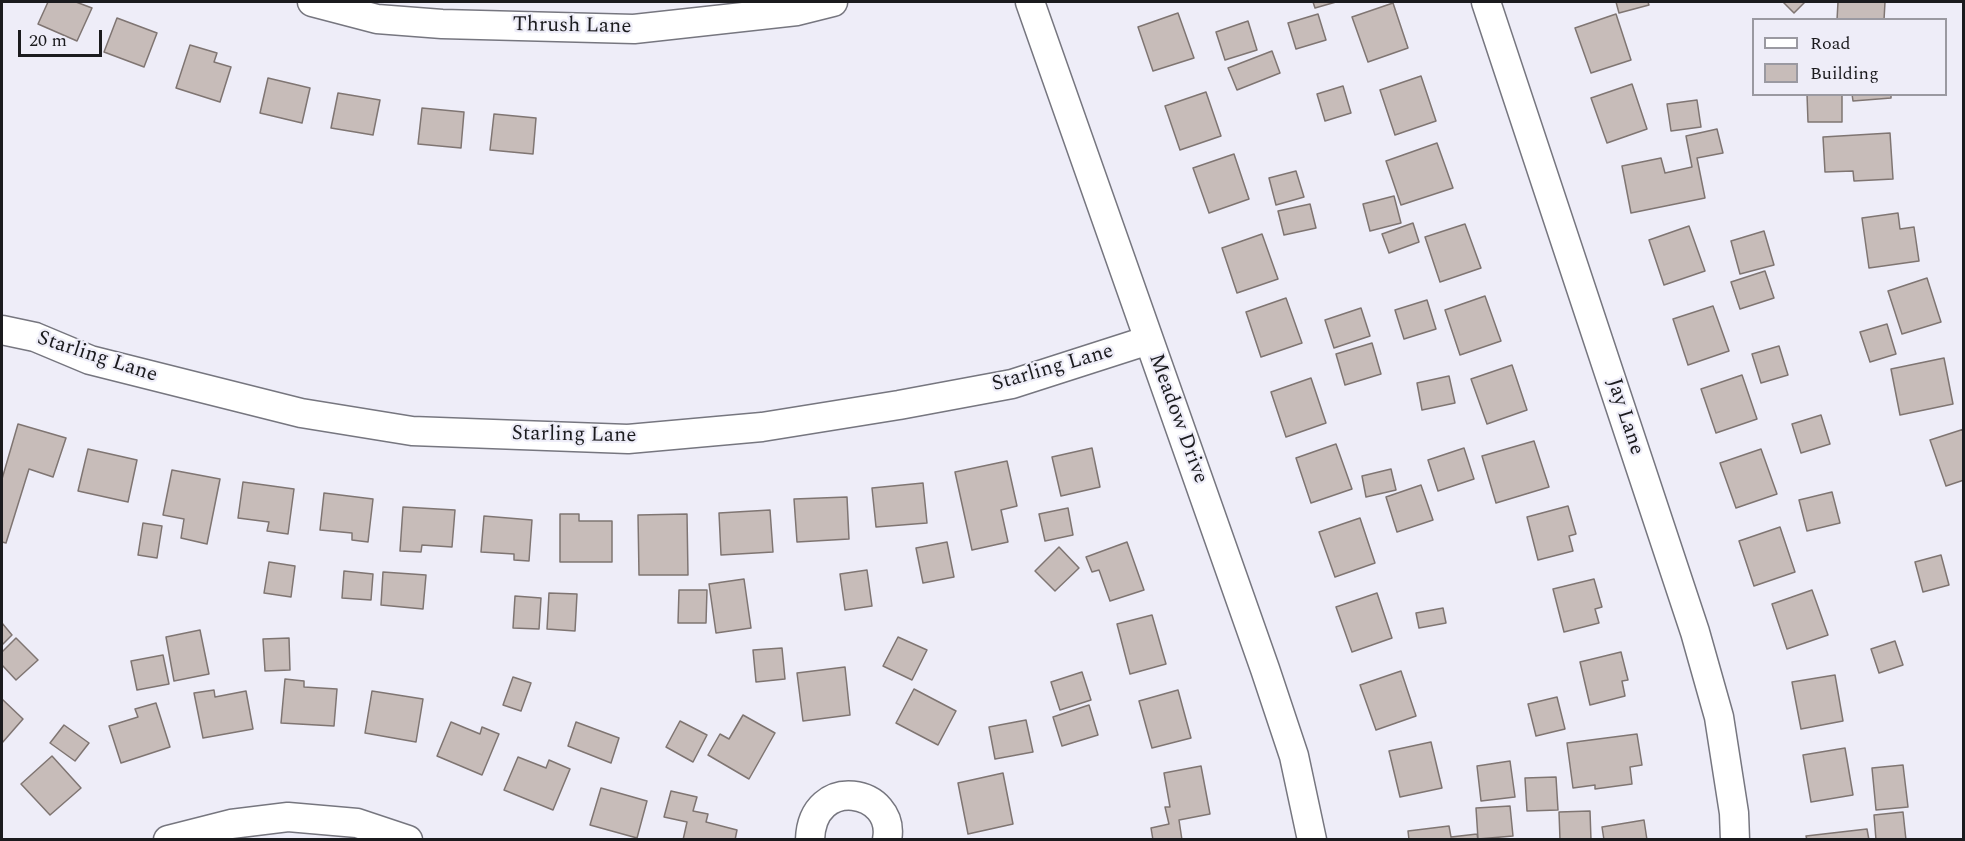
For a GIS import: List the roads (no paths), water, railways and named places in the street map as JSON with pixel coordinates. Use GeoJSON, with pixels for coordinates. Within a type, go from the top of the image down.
{"type":"FeatureCollection","features":[{"type":"Feature","properties":{"kind":"street","name":"Thrush Lane"},"geometry":{"type":"LineString","coordinates":[[312,2],[377,19],[453,25],[634,29],[797,11],[833,2]]}},
{"type":"Feature","properties":{"kind":"street","name":"Meadow Drive"},"geometry":{"type":"LineString","coordinates":[[1030,2],[1294,756],[1312,840]]}},
{"type":"Feature","properties":{"kind":"street","name":"Jay Lane"},"geometry":{"type":"LineString","coordinates":[[1486,2],[1695,632],[1719,717],[1734,813],[1735,840]]}},
{"type":"Feature","properties":{"kind":"street","name":"Starling Lane"},"geometry":{"type":"LineString","coordinates":[[2,330],[35,337],[90,360],[301,413],[412,431],[628,439],[762,428],[1012,384],[1149,340]]}},
{"type":"Feature","properties":{"kind":"street"},"geometry":{"type":"LineString","coordinates":[[810,840],[810,827],[819,810],[834,798],[846,795],[859,796],[880,810],[887,822],[888,840]]}},
{"type":"Feature","properties":{"kind":"street"},"geometry":{"type":"LineString","coordinates":[[168,840],[231,824],[288,817],[357,823],[408,840]]}}]}
